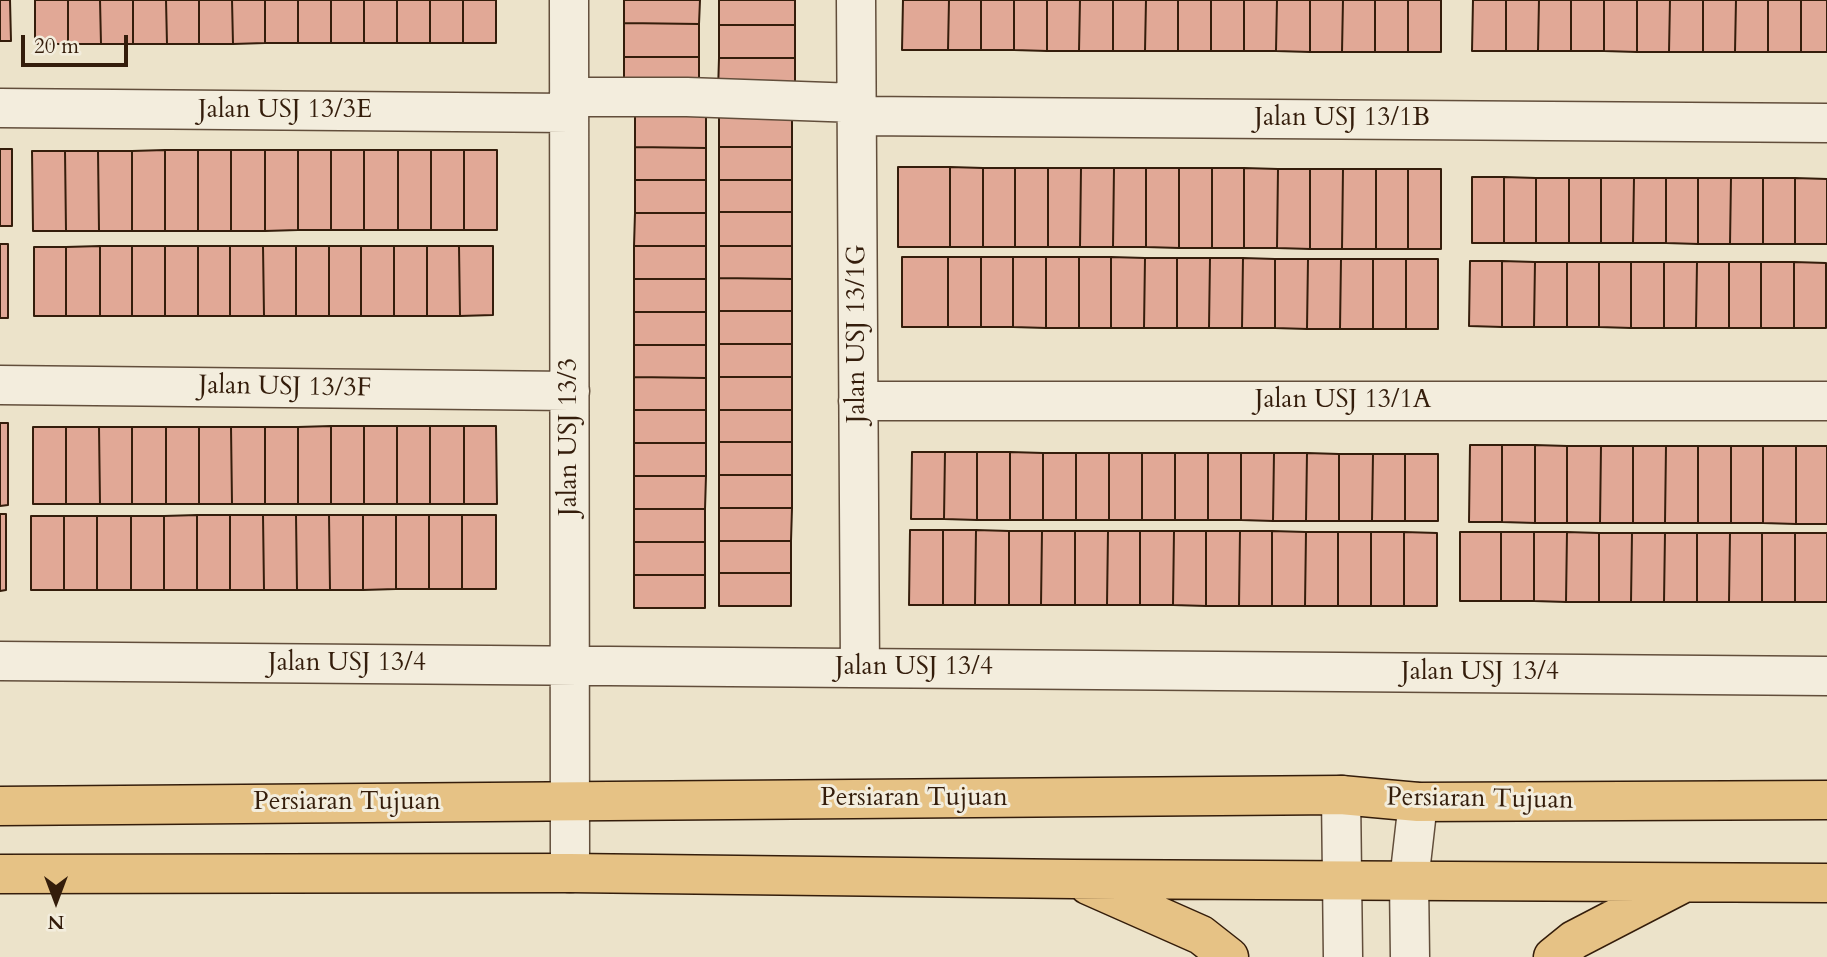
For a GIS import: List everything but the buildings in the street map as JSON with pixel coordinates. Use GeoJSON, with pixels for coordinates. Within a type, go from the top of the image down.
{"type":"FeatureCollection","features":[{"type":"Feature","properties":{"kind":"main road","name":"Persiaran Tujuan"},"geometry":{"type":"LineString","coordinates":[[0,806],[1341,795],[1418,802],[1827,800]]}},
{"type":"Feature","properties":{"kind":"main road"},"geometry":{"type":"LineString","coordinates":[[0,874],[570,873],[1827,883]]}},
{"type":"Feature","properties":{"kind":"main road"},"geometry":{"type":"LineString","coordinates":[[1074,879],[1201,935],[1229,957]]}},
{"type":"Feature","properties":{"kind":"main road"},"geometry":{"type":"LineString","coordinates":[[1553,957],[1574,940],[1685,883]]}},
{"type":"Feature","properties":{"kind":"street","name":"Jalan USJ 13/3"},"geometry":{"type":"LineString","coordinates":[[569,0],[570,873]]}},
{"type":"Feature","properties":{"kind":"street","name":"Jalan USJ 13/1G"},"geometry":{"type":"LineString","coordinates":[[856,0],[860,668]]}},
{"type":"Feature","properties":{"kind":"street","name":"Jalan USJ 13/3E"},"geometry":{"type":"LineString","coordinates":[[0,108],[569,105],[687,97],[857,109]]}},
{"type":"Feature","properties":{"kind":"street","name":"Jalan USJ 13/1B"},"geometry":{"type":"LineString","coordinates":[[857,109],[1827,123]]}},
{"type":"Feature","properties":{"kind":"street","name":"Jalan USJ 13/3F"},"geometry":{"type":"LineString","coordinates":[[0,385],[570,391]]}},
{"type":"Feature","properties":{"kind":"street","name":"Jalan USJ 13/1A"},"geometry":{"type":"LineString","coordinates":[[858,401],[1827,401]]}},
{"type":"Feature","properties":{"kind":"street","name":"Jalan USJ 13/4"},"geometry":{"type":"LineString","coordinates":[[0,661],[1827,676]]}},
{"type":"Feature","properties":{"kind":"street"},"geometry":{"type":"LineString","coordinates":[[1341,795],[1343,957]]}},
{"type":"Feature","properties":{"kind":"street"},"geometry":{"type":"LineString","coordinates":[[1410,957],[1409,881],[1418,802]]}}]}
